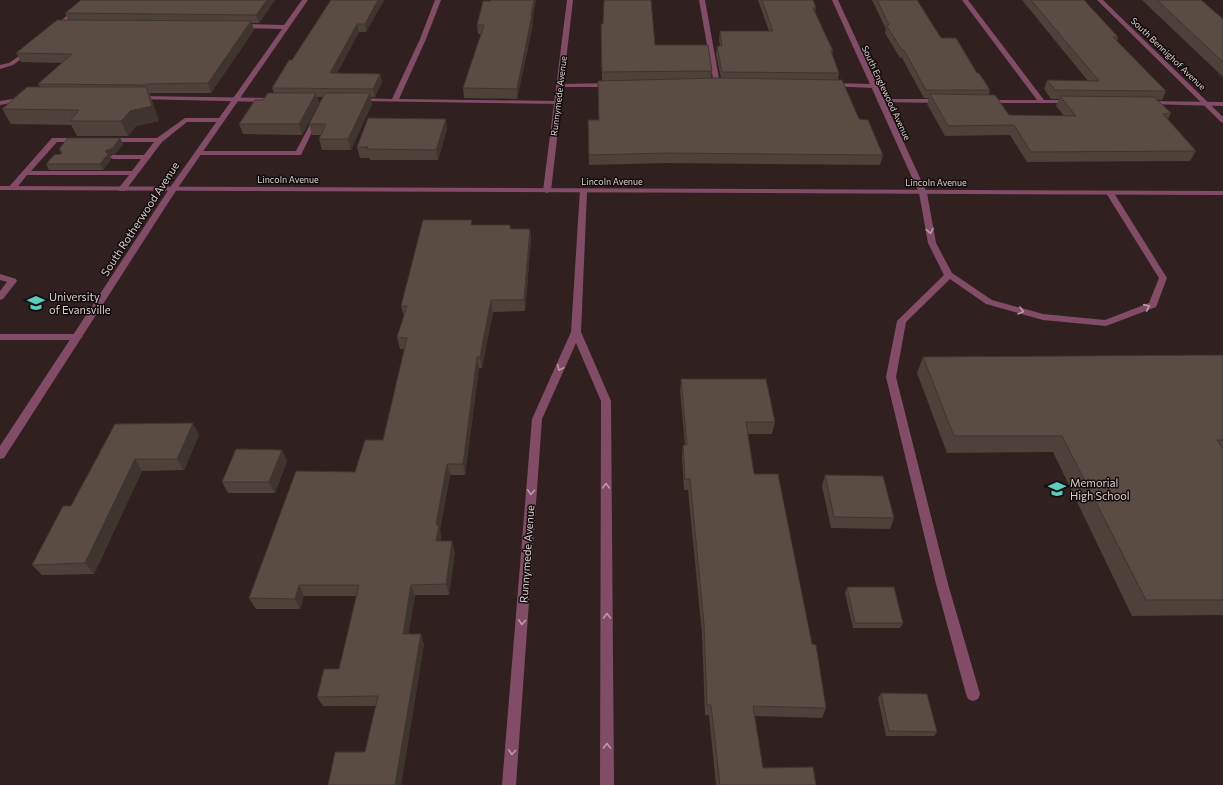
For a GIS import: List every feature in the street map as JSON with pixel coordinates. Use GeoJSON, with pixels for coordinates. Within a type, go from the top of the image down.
{"type":"FeatureCollection","features":[{"type":"Feature","properties":{"kind":"street"},"geometry":{"type":"LineString","coordinates":[[47,35],[87,0]]}},
{"type":"Feature","properties":{"kind":"street","name":"South Rotherwood Avenue"},"geometry":{"type":"LineString","coordinates":[[0,455],[173,189],[305,0]]}},
{"type":"Feature","properties":{"kind":"street"},"geometry":{"type":"LineString","coordinates":[[394,100],[423,39],[438,0]]}},
{"type":"Feature","properties":{"kind":"street","name":"Runnymede Avenue"},"geometry":{"type":"LineString","coordinates":[[547,191],[561,86],[570,0]]}},
{"type":"Feature","properties":{"kind":"street"},"geometry":{"type":"LineString","coordinates":[[702,0],[717,84]]}},
{"type":"Feature","properties":{"kind":"street","name":"South Englewood Avenue"},"geometry":{"type":"LineString","coordinates":[[835,0],[923,193],[932,244],[949,275]]}},
{"type":"Feature","properties":{"kind":"street"},"geometry":{"type":"LineString","coordinates":[[965,0],[1042,102]]}},
{"type":"Feature","properties":{"kind":"street","name":"South Bennighof Avenue"},"geometry":{"type":"LineString","coordinates":[[1100,0],[1223,120]]}},
{"type":"Feature","properties":{"kind":"street"},"geometry":{"type":"LineString","coordinates":[[58,25],[66,25]]}},
{"type":"Feature","properties":{"kind":"street"},"geometry":{"type":"LineString","coordinates":[[231,26],[286,27]]}},
{"type":"Feature","properties":{"kind":"street"},"geometry":{"type":"LineString","coordinates":[[0,67],[18,60],[36,45]]}},
{"type":"Feature","properties":{"kind":"street"},"geometry":{"type":"LineString","coordinates":[[709,84],[724,84]]}},
{"type":"Feature","properties":{"kind":"street"},"geometry":{"type":"LineString","coordinates":[[561,86],[616,85]]}},
{"type":"Feature","properties":{"kind":"street"},"geometry":{"type":"LineString","coordinates":[[826,85],[873,86]]}},
{"type":"Feature","properties":{"kind":"street"},"geometry":{"type":"LineString","coordinates":[[0,103],[31,98]]}},
{"type":"Feature","properties":{"kind":"street"},"geometry":{"type":"LineString","coordinates":[[133,98],[278,100]]}},
{"type":"Feature","properties":{"kind":"street"},"geometry":{"type":"LineString","coordinates":[[348,100],[558,103]]}},
{"type":"Feature","properties":{"kind":"street"},"geometry":{"type":"LineString","coordinates":[[880,101],[946,101]]}},
{"type":"Feature","properties":{"kind":"street"},"geometry":{"type":"LineString","coordinates":[[978,102],[1081,102]]}},
{"type":"Feature","properties":{"kind":"street"},"geometry":{"type":"LineString","coordinates":[[1136,103],[1223,104]]}},
{"type":"Feature","properties":{"kind":"street"},"geometry":{"type":"LineString","coordinates":[[199,153],[298,153],[322,107]]}},
{"type":"Feature","properties":{"kind":"street"},"geometry":{"type":"LineString","coordinates":[[122,189],[159,140],[185,120],[221,120]]}},
{"type":"Feature","properties":{"kind":"street"},"geometry":{"type":"LineString","coordinates":[[12,188],[55,140],[84,140]]}},
{"type":"Feature","properties":{"kind":"street"},"geometry":{"type":"LineString","coordinates":[[99,140],[159,140]]}},
{"type":"Feature","properties":{"kind":"street"},"geometry":{"type":"LineString","coordinates":[[40,156],[53,156]]}},
{"type":"Feature","properties":{"kind":"street"},"geometry":{"type":"LineString","coordinates":[[113,157],[146,156]]}},
{"type":"Feature","properties":{"kind":"street"},"geometry":{"type":"LineString","coordinates":[[25,173],[134,173]]}},
{"type":"Feature","properties":{"kind":"street","name":"Lincoln Avenue"},"geometry":{"type":"LineString","coordinates":[[0,188],[583,192],[1223,193]]}},
{"type":"Feature","properties":{"kind":"street","name":"Runnymede Avenue"},"geometry":{"type":"LineString","coordinates":[[510,785],[537,419],[576,332],[583,192]]}},
{"type":"Feature","properties":{"kind":"street"},"geometry":{"type":"LineString","coordinates":[[973,694],[942,584],[891,377],[902,320],[949,275],[989,302],[1043,317],[1106,323],[1153,305],[1163,278],[1110,193]]}},
{"type":"Feature","properties":{"kind":"street"},"geometry":{"type":"LineString","coordinates":[[0,277],[13,281],[0,298]]}},
{"type":"Feature","properties":{"kind":"street","name":"Runnymede Avenue"},"geometry":{"type":"LineString","coordinates":[[576,332],[606,401],[607,785]]}},
{"type":"Feature","properties":{"kind":"street"},"geometry":{"type":"LineString","coordinates":[[0,337],[78,337]]}},
{"type":"Feature","properties":{"kind":"building"},"geometry":{"type":"Polygon","coordinates":[[[81,0],[267,0],[256,15],[65,13],[81,0]]]}},
{"type":"Feature","properties":{"kind":"building"},"geometry":{"type":"Polygon","coordinates":[[[331,0],[378,0],[365,24],[357,24],[330,73],[380,74],[373,89],[272,88],[289,60],[292,60],[331,0]]]}},
{"type":"Feature","properties":{"kind":"building"},"geometry":{"type":"Polygon","coordinates":[[[534,0],[517,89],[463,88],[484,25],[477,25],[483,1],[534,0]]]}},
{"type":"Feature","properties":{"kind":"building"},"geometry":{"type":"Polygon","coordinates":[[[604,0],[651,0],[655,45],[708,45],[712,71],[602,72],[601,24],[603,24],[604,0]]]}},
{"type":"Feature","properties":{"kind":"building"},"geometry":{"type":"Polygon","coordinates":[[[762,0],[813,0],[816,8],[813,8],[833,51],[831,51],[839,73],[722,72],[717,46],[722,46],[720,31],[773,31],[762,0]]]}},
{"type":"Feature","properties":{"kind":"building"},"geometry":{"type":"Polygon","coordinates":[[[877,0],[917,0],[941,38],[956,38],[977,73],[979,73],[990,90],[926,90],[904,50],[902,50],[886,25],[889,25],[877,0]]]}},
{"type":"Feature","properties":{"kind":"building"},"geometry":{"type":"Polygon","coordinates":[[[1031,0],[1084,0],[1118,37],[1113,37],[1166,91],[1055,90],[1047,80],[1099,81],[1031,0]]]}},
{"type":"Feature","properties":{"kind":"building"},"geometry":{"type":"Polygon","coordinates":[[[1157,0],[1201,0],[1223,19],[1223,62],[1157,0]]]}},
{"type":"Feature","properties":{"kind":"building"},"geometry":{"type":"Polygon","coordinates":[[[57,20],[251,21],[208,83],[146,85],[38,84],[72,54],[16,53],[57,20]]]}},
{"type":"Feature","properties":{"kind":"building"},"geometry":{"type":"Polygon","coordinates":[[[718,78],[842,80],[859,119],[868,120],[883,155],[666,153],[589,155],[588,120],[599,120],[598,81],[718,78]]]}},
{"type":"Feature","properties":{"kind":"building"},"geometry":{"type":"Polygon","coordinates":[[[27,87],[146,87],[152,106],[130,111],[121,121],[70,121],[79,110],[2,109],[27,87]]]}},
{"type":"Feature","properties":{"kind":"building"},"geometry":{"type":"Polygon","coordinates":[[[268,93],[316,93],[299,124],[239,124],[255,100],[263,100],[268,93]]]}},
{"type":"Feature","properties":{"kind":"building"},"geometry":{"type":"Polygon","coordinates":[[[325,93],[370,93],[348,139],[319,139],[326,124],[309,124],[325,93]]]}},
{"type":"Feature","properties":{"kind":"building"},"geometry":{"type":"Polygon","coordinates":[[[930,94],[995,95],[1009,115],[1076,116],[1060,96],[1154,97],[1171,113],[1163,114],[1196,151],[1031,152],[1014,125],[948,126],[930,94]]]}},
{"type":"Feature","properties":{"kind":"building"},"geometry":{"type":"Polygon","coordinates":[[[368,118],[446,119],[436,150],[367,149],[368,147],[357,147],[368,118]]]}},
{"type":"Feature","properties":{"kind":"building"},"geometry":{"type":"Polygon","coordinates":[[[68,138],[120,138],[113,148],[105,151],[108,154],[100,164],[46,164],[54,155],[61,154],[62,151],[59,149],[68,138]]]}},
{"type":"Feature","properties":{"kind":"building"},"geometry":{"type":"Polygon","coordinates":[[[423,220],[472,220],[471,225],[510,225],[510,229],[530,229],[524,300],[491,300],[480,357],[477,357],[463,464],[447,464],[436,525],[439,525],[436,541],[452,541],[446,584],[411,585],[403,634],[421,634],[395,785],[328,785],[335,752],[365,752],[378,696],[317,697],[324,669],[339,669],[359,585],[299,585],[295,599],[249,598],[296,471],[355,472],[365,440],[383,440],[407,338],[397,337],[407,306],[401,306],[423,220]]]}},
{"type":"Feature","properties":{"kind":"building"},"geometry":{"type":"Polygon","coordinates":[[[1223,355],[1223,440],[1217,440],[1223,449],[1223,600],[1146,600],[1062,436],[954,436],[923,357],[1223,355]]]}},
{"type":"Feature","properties":{"kind":"building"},"geometry":{"type":"Polygon","coordinates":[[[681,379],[766,379],[775,422],[746,422],[754,474],[778,474],[812,644],[816,645],[826,708],[753,706],[763,768],[813,767],[816,785],[720,785],[711,705],[707,705],[704,624],[690,479],[685,479],[683,445],[687,445],[681,379]]]}},
{"type":"Feature","properties":{"kind":"building"},"geometry":{"type":"Polygon","coordinates":[[[193,423],[177,459],[135,459],[85,563],[32,565],[63,506],[71,506],[115,424],[193,423]]]}},
{"type":"Feature","properties":{"kind":"building"},"geometry":{"type":"Polygon","coordinates":[[[236,449],[282,450],[269,482],[222,482],[236,449]]]}},
{"type":"Feature","properties":{"kind":"building"},"geometry":{"type":"Polygon","coordinates":[[[825,475],[883,476],[894,518],[834,517],[825,475]]]}},
{"type":"Feature","properties":{"kind":"building"},"geometry":{"type":"Polygon","coordinates":[[[847,587],[894,587],[903,623],[855,623],[847,587]]]}},
{"type":"Feature","properties":{"kind":"building"},"geometry":{"type":"Polygon","coordinates":[[[881,693],[927,694],[937,732],[889,731],[881,693]]]}},
{"type":"Feature","properties":{"kind":"place","name":"University of Evansville"},"geometry":{"type":"Point","coordinates":[36,303]}},
{"type":"Feature","properties":{"kind":"place","name":"Memorial High School"},"geometry":{"type":"Point","coordinates":[1057,489]}}]}
